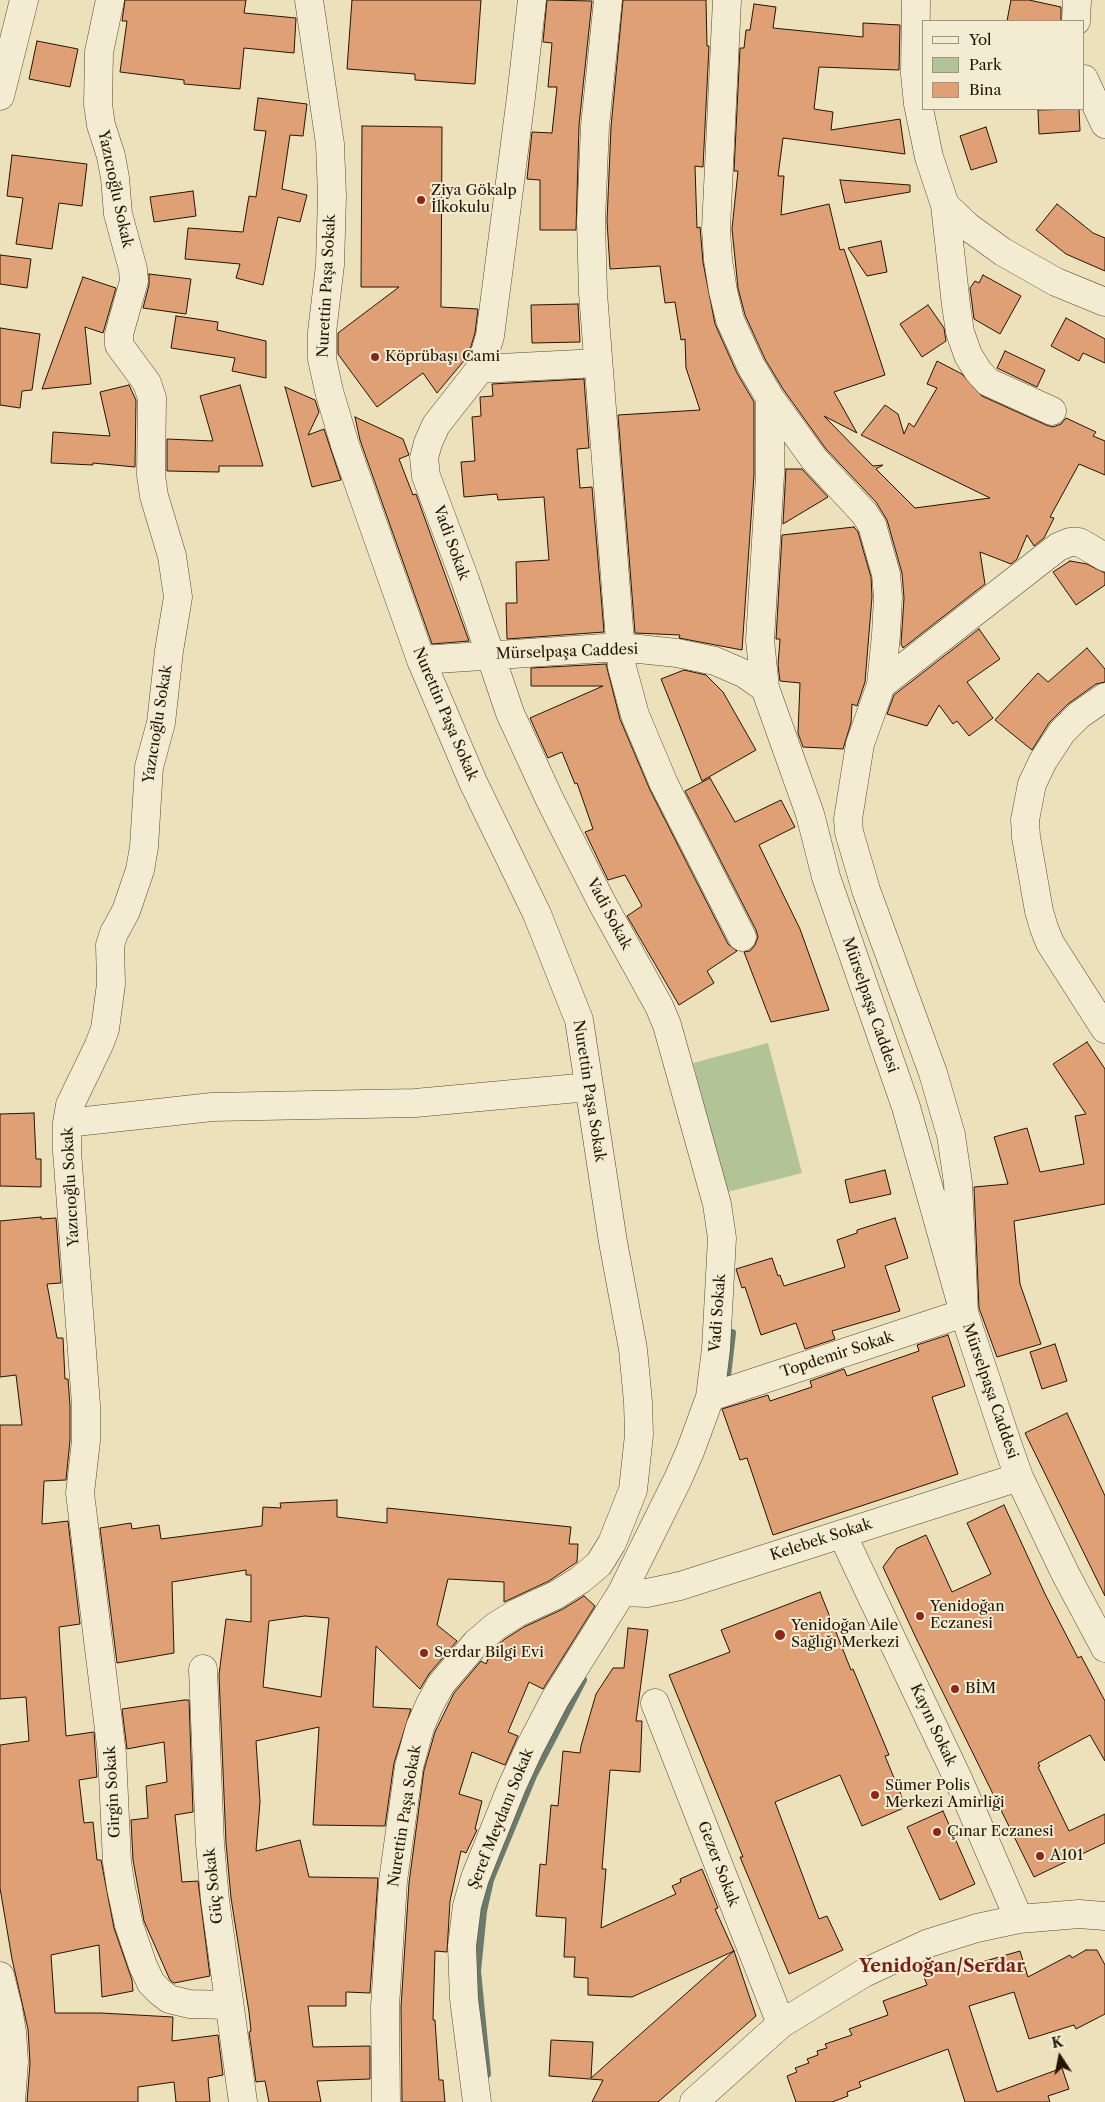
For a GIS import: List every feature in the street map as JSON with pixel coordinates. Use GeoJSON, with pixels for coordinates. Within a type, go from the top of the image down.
{"type":"FeatureCollection","features":[{"type":"Feature","properties":{"kind":"street"},"geometry":{"type":"LineString","coordinates":[[0,96],[24,0]]}},
{"type":"Feature","properties":{"kind":"street","name":"Yazıcıoğlu Sokak"},"geometry":{"type":"LineString","coordinates":[[82,1513],[80,1494],[86,1441],[86,1405],[67,1151],[67,1123],[70,1105],[105,1029],[112,984],[110,945],[126,911],[140,870],[144,847],[149,767],[161,723],[169,651],[178,597],[172,556],[154,496],[151,476],[152,398],[148,383],[119,345],[119,334],[134,281],[133,268],[118,214],[114,170],[101,125],[98,104],[99,52],[110,0]]}},
{"type":"Feature","properties":{"kind":"street","name":"Nurettin Paşa Sokak"},"geometry":{"type":"LineString","coordinates":[[309,0],[330,144],[332,196],[330,266],[322,332],[322,359],[329,391],[345,445],[421,660],[473,782],[537,914],[579,1020],[613,1242],[633,1349],[638,1402],[639,1435],[634,1490],[619,1528],[599,1564],[580,1580],[556,1595],[517,1613],[496,1626],[476,1643],[441,1684],[420,1728],[409,1767],[393,1881],[385,2007],[386,2102]]}},
{"type":"Feature","properties":{"kind":"street"},"geometry":{"type":"LineString","coordinates":[[532,0],[493,317],[480,369],[598,363]]}},
{"type":"Feature","properties":{"kind":"street"},"geometry":{"type":"LineString","coordinates":[[608,0],[592,179],[593,293],[622,667],[627,692],[664,784],[742,937]]}},
{"type":"Feature","properties":{"kind":"street"},"geometry":{"type":"LineString","coordinates":[[727,0],[716,229],[718,260],[730,320],[751,366],[770,398],[814,459],[857,504],[872,526],[886,574],[888,597],[886,635],[880,685],[860,744],[848,819],[849,832],[866,890],[933,1073],[951,1135],[958,1183],[964,1313]]}},
{"type":"Feature","properties":{"kind":"street"},"geometry":{"type":"LineString","coordinates":[[916,0],[918,104],[929,157],[945,205],[960,332],[968,355],[988,382],[1052,411]]}},
{"type":"Feature","properties":{"kind":"street"},"geometry":{"type":"LineString","coordinates":[[1076,0],[1076,20]]}},
{"type":"Feature","properties":{"kind":"street"},"geometry":{"type":"LineString","coordinates":[[1085,80],[1105,124]]}},
{"type":"Feature","properties":{"kind":"street"},"geometry":{"type":"LineString","coordinates":[[945,205],[967,226],[1003,252],[1056,282],[1105,302]]}},
{"type":"Feature","properties":{"kind":"street","name":"Vadi Sokak"},"geometry":{"type":"LineString","coordinates":[[480,369],[436,426],[428,443],[424,458],[426,476],[465,580],[510,713],[549,798],[601,901],[659,1006],[667,1025],[720,1220],[721,1253],[716,1349],[710,1397],[678,1479],[627,1582]]}},
{"type":"Feature","properties":{"kind":"street"},"geometry":{"type":"LineString","coordinates":[[765,688],[760,640],[770,475],[770,398]]}},
{"type":"Feature","properties":{"kind":"street"},"geometry":{"type":"LineString","coordinates":[[880,685],[1058,547],[1070,542],[1079,542],[1105,557]]}},
{"type":"Feature","properties":{"kind":"street","name":"Mürselpaşa Caddesi"},"geometry":{"type":"LineString","coordinates":[[421,660],[490,654],[620,648],[677,653],[715,660],[746,674],[765,688],[810,814],[826,877],[906,1107],[964,1313],[1019,1477],[1065,1573],[1105,1648]]}},
{"type":"Feature","properties":{"kind":"street"},"geometry":{"type":"LineString","coordinates":[[1105,696],[1078,715],[1062,732],[1043,761],[1032,784],[1025,820],[1026,837],[1039,911],[1044,928],[1050,943],[1105,1029]]}},
{"type":"Feature","properties":{"kind":"street"},"geometry":{"type":"LineString","coordinates":[[67,1123],[212,1107],[415,1103],[588,1087]]}},
{"type":"Feature","properties":{"kind":"street","name":"Topdemir Sokak"},"geometry":{"type":"LineString","coordinates":[[710,1397],[964,1313]]}},
{"type":"Feature","properties":{"kind":"street","name":"Kelebek Sokak"},"geometry":{"type":"LineString","coordinates":[[627,1582],[647,1592],[680,1586],[1019,1477]]}},
{"type":"Feature","properties":{"kind":"street","name":"Girgin Sokak"},"geometry":{"type":"LineString","coordinates":[[82,1513],[112,1754],[117,1862],[131,1932],[143,1966],[152,1984],[169,1999],[189,2004],[229,2005]]}},
{"type":"Feature","properties":{"kind":"street","name":"Kayın Sokak"},"geometry":{"type":"LineString","coordinates":[[842,1534],[959,1780],[1019,1919]]}},
{"type":"Feature","properties":{"kind":"street"},"geometry":{"type":"LineString","coordinates":[[604,1555],[627,1582]]}},
{"type":"Feature","properties":{"kind":"street","name":"Şeref Meydanı Sokak"},"geometry":{"type":"LineString","coordinates":[[477,2101],[464,1999],[462,1946],[467,1906],[475,1878],[530,1747],[560,1692],[627,1582]]}},
{"type":"Feature","properties":{"kind":"street","name":"Güç Sokak"},"geometry":{"type":"LineString","coordinates":[[203,1669],[210,1844],[215,1900],[243,2102]]}},
{"type":"Feature","properties":{"kind":"street","name":"Gezer Sokak"},"geometry":{"type":"LineString","coordinates":[[655,1703],[781,2024]]}},
{"type":"Feature","properties":{"kind":"street"},"geometry":{"type":"LineString","coordinates":[[694,2102],[781,2024],[864,1973],[929,1942],[977,1928],[1019,1919],[1079,1914],[1105,1916]]}},
{"type":"Feature","properties":{"kind":"street"},"geometry":{"type":"LineString","coordinates":[[0,1976],[12,2032],[14,2062],[12,2102]]}},
{"type":"Feature","properties":{"kind":"green space"},"geometry":{"type":"Polygon","coordinates":[[[768,1043],[802,1173],[727,1192],[693,1063],[768,1043]]]}},
{"type":"Feature","properties":{"kind":"building"},"geometry":{"type":"Polygon","coordinates":[[[125,0],[246,0],[244,13],[296,18],[294,53],[244,48],[240,89],[184,84],[184,80],[120,72],[127,21],[122,21],[125,0]]]}},
{"type":"Feature","properties":{"kind":"building"},"geometry":{"type":"Polygon","coordinates":[[[352,0],[481,0],[475,84],[415,80],[415,74],[347,69],[352,0]]]}},
{"type":"Feature","properties":{"kind":"building"},"geometry":{"type":"Polygon","coordinates":[[[547,0],[592,1],[579,125],[576,230],[540,230],[540,180],[527,179],[532,132],[552,133],[557,87],[548,87],[552,43],[543,42],[547,0]]]}},
{"type":"Feature","properties":{"kind":"building"},"geometry":{"type":"Polygon","coordinates":[[[623,0],[706,0],[707,46],[709,46],[703,167],[695,166],[697,228],[700,227],[703,262],[715,324],[737,373],[754,402],[754,475],[742,650],[679,638],[680,635],[635,633],[618,415],[700,410],[686,368],[685,339],[681,340],[675,302],[665,303],[660,266],[610,269],[607,221],[611,127],[623,0]]]}},
{"type":"Feature","properties":{"kind":"building"},"geometry":{"type":"Polygon","coordinates":[[[1011,0],[1029,0],[1061,7],[1061,20],[1007,20],[1011,0]]]}},
{"type":"Feature","properties":{"kind":"building"},"geometry":{"type":"Polygon","coordinates":[[[754,4],[776,7],[773,28],[863,37],[863,23],[900,25],[899,70],[819,67],[814,109],[833,112],[831,130],[900,119],[905,154],[783,138],[778,176],[784,176],[781,215],[829,204],[840,250],[844,249],[885,375],[834,392],[857,433],[824,416],[873,466],[883,465],[876,469],[915,508],[990,498],[861,435],[885,405],[898,414],[904,434],[909,423],[914,427],[937,388],[927,384],[937,361],[962,374],[982,396],[1053,427],[1061,424],[1066,418],[1096,432],[1093,436],[1105,441],[1105,475],[1079,464],[1050,517],[1054,518],[1044,538],[1034,546],[1027,535],[1017,559],[1011,564],[980,552],[985,584],[903,648],[901,644],[904,598],[902,573],[887,520],[876,502],[826,449],[783,389],[765,359],[745,315],[738,288],[732,229],[738,171],[734,171],[740,48],[744,48],[746,30],[750,30],[754,4]]]}},
{"type":"Feature","properties":{"kind":"building"},"geometry":{"type":"Polygon","coordinates":[[[37,41],[78,49],[70,87],[29,79],[37,41]]]}},
{"type":"Feature","properties":{"kind":"building"},"geometry":{"type":"Polygon","coordinates":[[[258,98],[307,104],[303,136],[290,135],[282,189],[307,195],[300,222],[278,217],[263,285],[236,278],[240,264],[185,259],[188,228],[243,232],[249,196],[256,197],[266,131],[254,130],[258,98]]]}},
{"type":"Feature","properties":{"kind":"building"},"geometry":{"type":"Polygon","coordinates":[[[1038,110],[1079,110],[1080,131],[1039,134],[1038,110]]]}},
{"type":"Feature","properties":{"kind":"building"},"geometry":{"type":"Polygon","coordinates":[[[362,126],[442,127],[441,307],[478,309],[475,333],[468,356],[437,393],[423,373],[377,407],[338,354],[338,333],[399,287],[361,287],[362,126]]]}},
{"type":"Feature","properties":{"kind":"building"},"geometry":{"type":"Polygon","coordinates":[[[986,127],[997,162],[971,170],[960,136],[986,127]]]}},
{"type":"Feature","properties":{"kind":"building"},"geometry":{"type":"Polygon","coordinates":[[[12,155],[87,164],[82,206],[59,203],[52,249],[16,244],[23,198],[7,196],[12,155]]]}},
{"type":"Feature","properties":{"kind":"building"},"geometry":{"type":"Polygon","coordinates":[[[840,180],[910,185],[910,192],[845,203],[840,180]]]}},
{"type":"Feature","properties":{"kind":"building"},"geometry":{"type":"Polygon","coordinates":[[[193,191],[196,216],[154,222],[150,197],[193,191]]]}},
{"type":"Feature","properties":{"kind":"building"},"geometry":{"type":"Polygon","coordinates":[[[1057,204],[1093,233],[1105,238],[1105,271],[1066,254],[1036,230],[1057,204]]]}},
{"type":"Feature","properties":{"kind":"building"},"geometry":{"type":"Polygon","coordinates":[[[881,241],[887,272],[867,276],[848,248],[881,241]]]}},
{"type":"Feature","properties":{"kind":"building"},"geometry":{"type":"Polygon","coordinates":[[[0,255],[31,259],[27,288],[0,284],[0,255]]]}},
{"type":"Feature","properties":{"kind":"building"},"geometry":{"type":"Polygon","coordinates":[[[149,274],[191,279],[186,314],[143,308],[149,285],[149,274]]]}},
{"type":"Feature","properties":{"kind":"building"},"geometry":{"type":"Polygon","coordinates":[[[983,275],[1021,296],[1000,334],[974,319],[970,288],[975,281],[979,283],[983,275]]]}},
{"type":"Feature","properties":{"kind":"building"},"geometry":{"type":"Polygon","coordinates":[[[83,277],[116,288],[103,333],[85,327],[91,384],[42,389],[83,277]]]}},
{"type":"Feature","properties":{"kind":"building"},"geometry":{"type":"Polygon","coordinates":[[[578,304],[580,342],[532,343],[531,305],[578,304]]]}},
{"type":"Feature","properties":{"kind":"building"},"geometry":{"type":"Polygon","coordinates":[[[928,305],[944,328],[946,341],[922,357],[900,324],[928,305]]]}},
{"type":"Feature","properties":{"kind":"building"},"geometry":{"type":"Polygon","coordinates":[[[176,316],[218,322],[217,330],[266,341],[266,378],[232,371],[235,358],[171,348],[176,316]]]}},
{"type":"Feature","properties":{"kind":"building"},"geometry":{"type":"Polygon","coordinates":[[[1066,318],[1105,339],[1105,363],[1083,353],[1079,361],[1051,346],[1066,318]]]}},
{"type":"Feature","properties":{"kind":"building"},"geometry":{"type":"Polygon","coordinates":[[[0,328],[40,334],[32,390],[22,391],[20,408],[0,405],[0,328]]]}},
{"type":"Feature","properties":{"kind":"building"},"geometry":{"type":"Polygon","coordinates":[[[1005,351],[1045,370],[1037,387],[997,368],[1005,351]]]}},
{"type":"Feature","properties":{"kind":"building"},"geometry":{"type":"Polygon","coordinates":[[[584,379],[589,448],[577,449],[580,488],[592,487],[604,632],[507,639],[506,603],[517,603],[516,562],[549,560],[544,497],[498,500],[497,494],[464,497],[461,462],[475,461],[472,417],[481,416],[480,397],[493,396],[492,384],[584,379]]]}},
{"type":"Feature","properties":{"kind":"building"},"geometry":{"type":"Polygon","coordinates":[[[129,385],[136,400],[135,467],[93,463],[93,465],[51,463],[53,432],[110,436],[100,392],[129,385]]]}},
{"type":"Feature","properties":{"kind":"building"},"geometry":{"type":"Polygon","coordinates":[[[240,385],[263,466],[219,466],[219,472],[167,471],[167,439],[213,441],[200,396],[240,385]]]}},
{"type":"Feature","properties":{"kind":"building"},"geometry":{"type":"Polygon","coordinates":[[[285,387],[315,400],[319,412],[308,435],[324,429],[341,480],[312,487],[285,387]]]}},
{"type":"Feature","properties":{"kind":"building"},"geometry":{"type":"Polygon","coordinates":[[[355,417],[403,439],[409,455],[399,459],[413,495],[416,494],[469,641],[432,644],[360,440],[355,417]]]}},
{"type":"Feature","properties":{"kind":"building"},"geometry":{"type":"Polygon","coordinates":[[[786,469],[802,469],[828,497],[783,524],[786,469]]]}},
{"type":"Feature","properties":{"kind":"building"},"geometry":{"type":"Polygon","coordinates":[[[854,527],[858,532],[871,577],[872,597],[865,682],[857,706],[852,704],[851,723],[843,749],[803,747],[798,733],[800,683],[780,681],[778,665],[780,639],[776,639],[782,535],[854,527]]]}},
{"type":"Feature","properties":{"kind":"building"},"geometry":{"type":"Polygon","coordinates":[[[1070,561],[1087,564],[1105,573],[1105,585],[1076,605],[1053,572],[1070,561]]]}},
{"type":"Feature","properties":{"kind":"building"},"geometry":{"type":"Polygon","coordinates":[[[979,629],[1000,659],[967,682],[993,718],[969,736],[957,721],[953,724],[939,705],[927,726],[887,714],[894,695],[979,629]]]}},
{"type":"Feature","properties":{"kind":"building"},"geometry":{"type":"Polygon","coordinates":[[[1087,648],[1105,669],[1105,682],[1096,684],[1068,704],[1049,723],[1032,750],[995,720],[1038,673],[1048,682],[1087,648]]]}},
{"type":"Feature","properties":{"kind":"building"},"geometry":{"type":"Polygon","coordinates":[[[606,664],[620,719],[650,790],[728,944],[737,951],[707,971],[714,983],[679,1005],[627,916],[642,906],[625,875],[608,880],[585,832],[593,829],[577,783],[575,784],[562,752],[548,758],[530,718],[603,686],[531,686],[531,668],[606,664]]]}},
{"type":"Feature","properties":{"kind":"building"},"geometry":{"type":"Polygon","coordinates":[[[684,670],[706,675],[723,692],[756,750],[702,781],[661,679],[684,670]]]}},
{"type":"Feature","properties":{"kind":"building"},"geometry":{"type":"Polygon","coordinates":[[[710,778],[735,822],[781,800],[795,827],[759,845],[800,929],[829,1010],[771,1022],[744,952],[750,951],[755,945],[758,937],[756,930],[685,791],[710,778]]]}},
{"type":"Feature","properties":{"kind":"building"},"geometry":{"type":"Polygon","coordinates":[[[1087,1042],[1105,1069],[1105,1204],[1014,1221],[1020,1284],[1041,1344],[997,1357],[979,1308],[974,1187],[1008,1184],[994,1137],[1027,1128],[1040,1172],[1084,1164],[1075,1116],[1086,1114],[1053,1064],[1087,1042]]]}},
{"type":"Feature","properties":{"kind":"building"},"geometry":{"type":"Polygon","coordinates":[[[34,1113],[36,1159],[41,1159],[41,1187],[0,1186],[0,1114],[34,1113]]]}},
{"type":"Feature","properties":{"kind":"building"},"geometry":{"type":"Polygon","coordinates":[[[885,1170],[891,1194],[850,1203],[845,1180],[885,1170]]]}},
{"type":"Feature","properties":{"kind":"building"},"geometry":{"type":"Polygon","coordinates":[[[41,1217],[41,1219],[56,1218],[61,1283],[47,1284],[57,1338],[63,1338],[65,1379],[68,1379],[70,1406],[70,1440],[66,1480],[44,1481],[42,1524],[68,1521],[80,1624],[59,1627],[66,1736],[94,1732],[97,1777],[79,1780],[84,1823],[93,1822],[97,1860],[101,1860],[114,1928],[132,1980],[133,1991],[102,1997],[99,1945],[51,1955],[55,2013],[101,2013],[173,2017],[172,2041],[218,2035],[223,2075],[208,2078],[210,2102],[176,2102],[174,2082],[138,2087],[138,2102],[27,2102],[30,2063],[28,2029],[12,1959],[0,1888],[0,1745],[29,1741],[26,1697],[0,1699],[0,1425],[22,1425],[16,1375],[0,1377],[0,1221],[41,1217]]]}},
{"type":"Feature","properties":{"kind":"building"},"geometry":{"type":"Polygon","coordinates":[[[895,1218],[908,1258],[885,1266],[900,1311],[832,1331],[835,1339],[805,1349],[796,1323],[761,1335],[745,1287],[742,1288],[736,1269],[772,1258],[778,1276],[780,1275],[784,1286],[845,1267],[837,1240],[857,1233],[857,1230],[895,1218]]]}},
{"type":"Feature","properties":{"kind":"building"},"geometry":{"type":"Polygon","coordinates":[[[948,1335],[965,1386],[932,1397],[958,1474],[773,1535],[747,1458],[740,1460],[722,1409],[768,1395],[770,1401],[812,1387],[810,1381],[844,1369],[847,1376],[919,1351],[917,1345],[948,1335]]]}},
{"type":"Feature","properties":{"kind":"building"},"geometry":{"type":"Polygon","coordinates":[[[1055,1344],[1067,1381],[1042,1389],[1030,1352],[1055,1344]]]}},
{"type":"Feature","properties":{"kind":"building"},"geometry":{"type":"Polygon","coordinates":[[[1067,1413],[1105,1496],[1105,1596],[1025,1433],[1067,1413]]]}},
{"type":"Feature","properties":{"kind":"building"},"geometry":{"type":"Polygon","coordinates":[[[337,1500],[337,1517],[387,1523],[387,1508],[571,1527],[569,1544],[578,1544],[577,1562],[549,1581],[504,1602],[504,1582],[448,1579],[437,1625],[457,1641],[429,1674],[420,1689],[376,1646],[373,1707],[411,1709],[394,1763],[385,1826],[313,1825],[319,1727],[256,1741],[260,1802],[256,1851],[300,1840],[309,1877],[378,1878],[370,1993],[346,1992],[346,2006],[308,2006],[313,2047],[370,2046],[370,2079],[317,2081],[321,2102],[269,2102],[265,2081],[256,2082],[249,2032],[251,2031],[249,2012],[231,1898],[226,1843],[219,1675],[226,1619],[251,1622],[251,1575],[246,1575],[246,1570],[172,1582],[174,1653],[117,1663],[100,1528],[131,1523],[132,1529],[159,1525],[161,1539],[262,1526],[263,1507],[281,1508],[280,1503],[337,1500]],[[305,1616],[269,1621],[263,1687],[321,1697],[329,1618],[305,1616]]]}},
{"type":"Feature","properties":{"kind":"building"},"geometry":{"type":"Polygon","coordinates":[[[1004,1505],[1045,1594],[1078,1658],[1081,1656],[1105,1701],[1105,1761],[1090,1735],[1038,1763],[1040,1766],[1038,1767],[1069,1831],[1105,1814],[1105,1843],[1034,1877],[883,1567],[897,1548],[926,1535],[952,1592],[991,1574],[967,1523],[1004,1505]]]}},
{"type":"Feature","properties":{"kind":"building"},"geometry":{"type":"Polygon","coordinates":[[[820,1592],[851,1670],[853,1669],[889,1755],[885,1756],[906,1807],[862,1826],[840,1775],[775,1802],[819,1919],[827,1916],[843,1950],[789,1974],[740,1857],[743,1857],[669,1675],[730,1652],[721,1630],[820,1592]]]}},
{"type":"Feature","properties":{"kind":"building"},"geometry":{"type":"Polygon","coordinates":[[[584,1596],[595,1606],[543,1689],[529,1682],[508,1732],[518,1736],[505,1765],[472,1752],[459,1794],[482,1801],[475,1829],[477,1830],[466,1853],[461,1851],[450,1901],[447,1952],[435,1951],[433,2020],[435,2020],[439,2080],[443,2080],[445,2102],[402,2102],[401,2007],[409,1883],[424,1770],[435,1732],[454,1693],[481,1661],[486,1664],[492,1650],[524,1627],[563,1609],[584,1596]]]}},
{"type":"Feature","properties":{"kind":"building"},"geometry":{"type":"Polygon","coordinates":[[[628,1628],[648,1630],[636,1721],[642,1721],[640,1772],[610,1770],[602,1869],[606,1869],[601,1928],[676,1894],[672,1886],[681,1882],[680,1879],[702,1869],[718,1908],[715,1909],[734,1951],[632,1997],[588,1995],[588,1978],[574,1977],[575,1957],[564,1957],[566,1918],[536,1916],[540,1864],[546,1865],[551,1805],[558,1806],[563,1751],[580,1753],[596,1694],[613,1668],[624,1668],[628,1628]]]}},
{"type":"Feature","properties":{"kind":"building"},"geometry":{"type":"Polygon","coordinates":[[[189,1700],[193,1812],[175,1815],[182,1882],[198,1881],[210,1976],[174,1983],[170,1980],[144,1921],[133,1860],[131,1820],[148,1818],[146,1786],[167,1782],[164,1742],[127,1749],[122,1709],[189,1700]]]}},
{"type":"Feature","properties":{"kind":"building"},"geometry":{"type":"Polygon","coordinates":[[[943,1811],[975,1884],[940,1900],[907,1827],[943,1811]]]}},
{"type":"Feature","properties":{"kind":"building"},"geometry":{"type":"Polygon","coordinates":[[[1086,1950],[1097,1950],[1105,1965],[1105,2014],[1076,2029],[1074,2025],[1029,2039],[1014,1992],[969,2006],[997,2092],[1062,2068],[1069,2089],[1048,2096],[1050,2102],[965,2102],[948,2049],[859,2082],[861,2087],[847,2092],[848,2096],[832,2102],[796,2102],[787,2076],[797,2072],[795,2068],[809,2063],[807,2059],[818,2055],[817,2051],[827,2048],[825,2044],[852,2035],[849,2029],[888,2015],[883,2001],[927,1985],[924,1977],[960,1965],[961,1968],[1020,1951],[1028,1977],[1070,1955],[1072,1958],[1086,1950]]]}},
{"type":"Feature","properties":{"kind":"building"},"geometry":{"type":"Polygon","coordinates":[[[734,1951],[756,2016],[658,2102],[592,2102],[603,2080],[549,2076],[551,2040],[593,2042],[591,2078],[734,1951]]]}},
{"type":"Feature","properties":{"kind":"waterway"},"geometry":{"type":"LineString","coordinates":[[727,1376],[732,1333]]}},
{"type":"Feature","properties":{"kind":"waterway"},"geometry":{"type":"LineString","coordinates":[[487,2074],[477,1971],[483,1911],[490,1880],[533,1776],[583,1680]]}},
{"type":"Feature","properties":{"kind":"place","name":"Ziya Gökalp İlkokulu"},"geometry":{"type":"Point","coordinates":[421,200]}},
{"type":"Feature","properties":{"kind":"place","name":"Köprübaşı Cami"},"geometry":{"type":"Point","coordinates":[375,357]}},
{"type":"Feature","properties":{"kind":"place","name":"Yenidoğan Eczanesi"},"geometry":{"type":"Point","coordinates":[920,1616]}},
{"type":"Feature","properties":{"kind":"place","name":"Yenidoğan Aile Sağlığı Merkezi"},"geometry":{"type":"Point","coordinates":[780,1635]}},
{"type":"Feature","properties":{"kind":"place","name":"Serdar Bilgi Evi"},"geometry":{"type":"Point","coordinates":[424,1653]}},
{"type":"Feature","properties":{"kind":"place","name":"BİM"},"geometry":{"type":"Point","coordinates":[955,1689]}},
{"type":"Feature","properties":{"kind":"place","name":"Sümer Polis Merkezi Amirliği"},"geometry":{"type":"Point","coordinates":[875,1795]}},
{"type":"Feature","properties":{"kind":"place","name":"Çınar Eczanesi"},"geometry":{"type":"Point","coordinates":[937,1832]}},
{"type":"Feature","properties":{"kind":"place","name":"A101"},"geometry":{"type":"Point","coordinates":[1040,1856]}},
{"type":"Feature","properties":{"kind":"district","name":"Yenidoğan/Serdar"},"geometry":{"type":"Point","coordinates":[942,1967]}}]}
